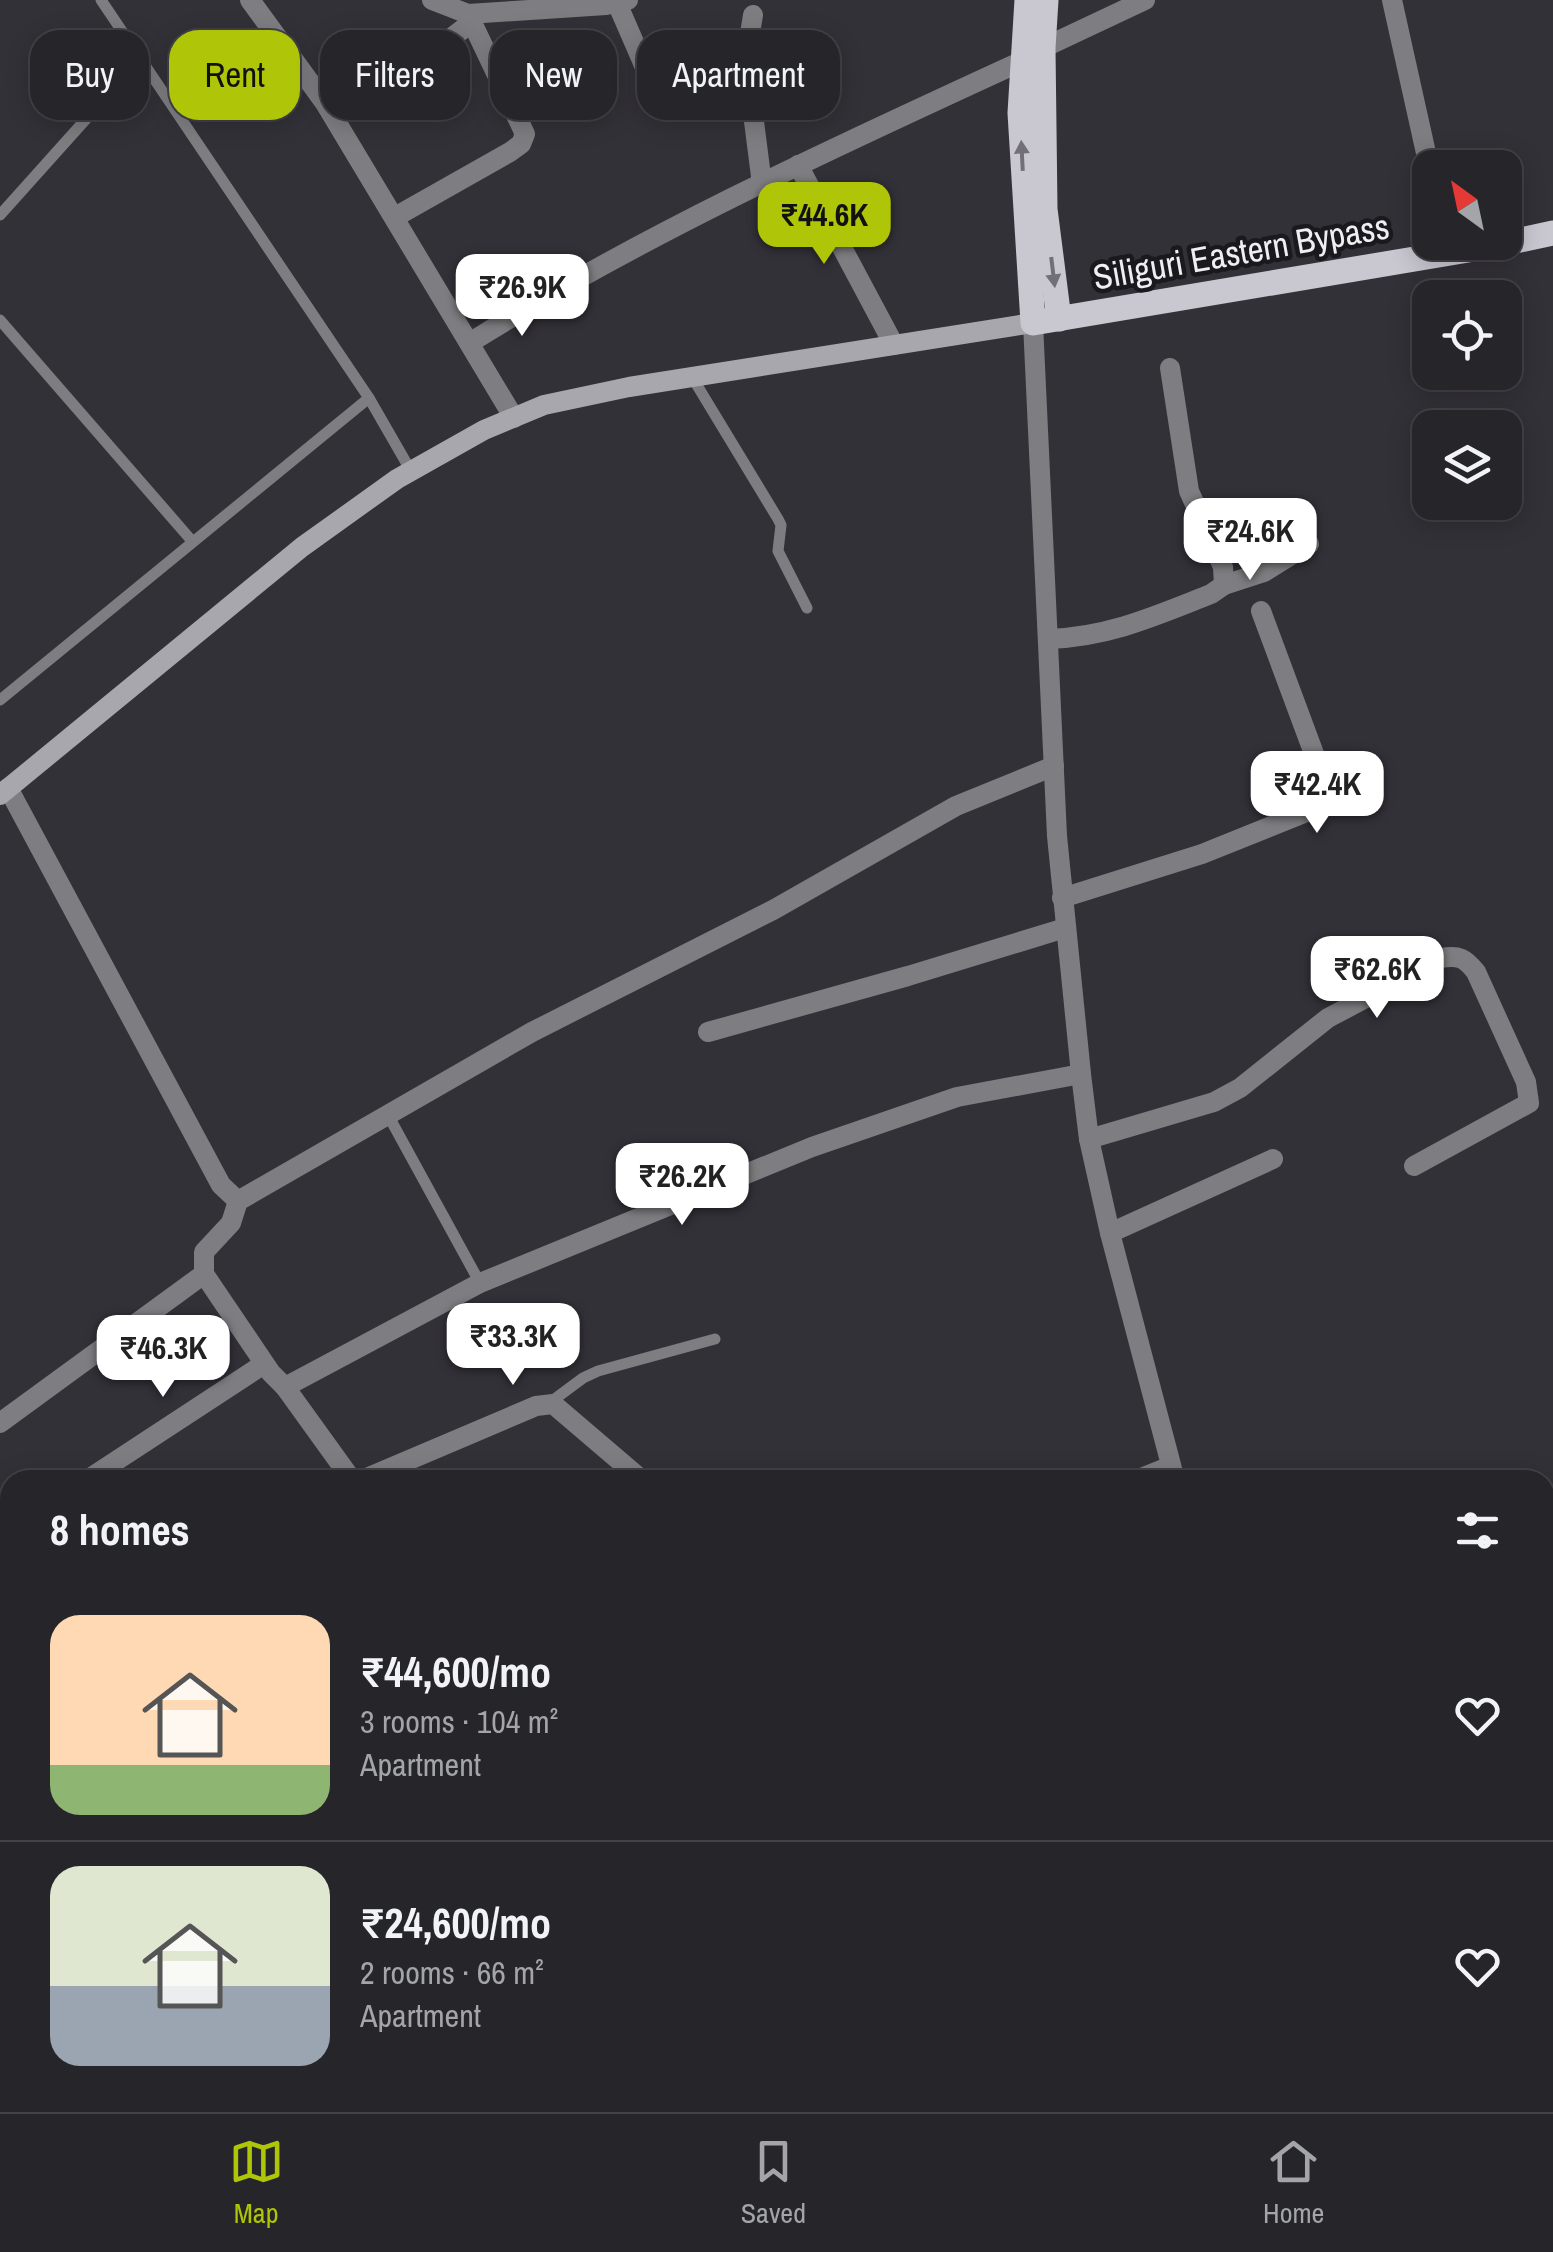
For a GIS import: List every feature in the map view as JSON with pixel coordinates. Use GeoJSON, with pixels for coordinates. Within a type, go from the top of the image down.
{"type":"FeatureCollection","features":[{"type":"Feature","properties":{"kind":"main road","name":"Siliguri Eastern Bypass"},"geometry":{"type":"LineString","coordinates":[[1027,0],[1045,210],[1059,319]]}},
{"type":"Feature","properties":{"kind":"main road","name":"Siliguri Eastern Bypass"},"geometry":{"type":"LineString","coordinates":[[1046,0],[1020,112],[1033,323],[1412,254]]}},
{"type":"Feature","properties":{"kind":"main road","name":"Siliguri Eastern Bypass"},"geometry":{"type":"LineString","coordinates":[[1522,237],[1553,233]]}},
{"type":"Feature","properties":{"kind":"main road"},"geometry":{"type":"LineString","coordinates":[[4,792],[302,547],[411,471],[484,430],[544,406],[692,377],[1033,323]]}},
{"type":"Feature","properties":{"kind":"street"},"geometry":{"type":"LineString","coordinates":[[250,0],[325,103],[514,418]]}},
{"type":"Feature","properties":{"kind":"street"},"geometry":{"type":"LineString","coordinates":[[432,0],[470,18],[623,2],[637,42]]}},
{"type":"Feature","properties":{"kind":"street"},"geometry":{"type":"LineString","coordinates":[[470,342],[548,294],[798,165],[1146,0]]}},
{"type":"Feature","properties":{"kind":"street"},"geometry":{"type":"LineString","coordinates":[[1392,0],[1426,150]]}},
{"type":"Feature","properties":{"kind":"street"},"geometry":{"type":"LineString","coordinates":[[752,15],[746,59],[762,184]]}},
{"type":"Feature","properties":{"kind":"street"},"geometry":{"type":"LineString","coordinates":[[394,217],[510,152],[526,134],[470,18]]}},
{"type":"Feature","properties":{"kind":"street"},"geometry":{"type":"LineString","coordinates":[[455,30],[470,18]]}},
{"type":"Feature","properties":{"kind":"street"},"geometry":{"type":"LineString","coordinates":[[798,165],[894,345]]}},
{"type":"Feature","properties":{"kind":"street"},"geometry":{"type":"LineString","coordinates":[[1033,323],[1062,898],[1080,1074],[1089,1139],[1110,1233],[1172,1470]]}},
{"type":"Feature","properties":{"kind":"street"},"geometry":{"type":"LineString","coordinates":[[1170,368],[1190,491],[1223,567],[1224,585]]}},
{"type":"Feature","properties":{"kind":"street"},"geometry":{"type":"LineString","coordinates":[[1048,639],[1082,638],[1120,630],[1264,572],[1309,544]]}},
{"type":"Feature","properties":{"kind":"street"},"geometry":{"type":"LineString","coordinates":[[1062,898],[1202,854],[1324,804],[1326,786],[1262,610]]}},
{"type":"Feature","properties":{"kind":"street"},"geometry":{"type":"LineString","coordinates":[[345,1470],[286,1387],[264,1364],[204,1274],[204,1252],[232,1223],[238,1200],[532,1032],[773,910],[956,806],[1054,766]]}},
{"type":"Feature","properties":{"kind":"street"},"geometry":{"type":"LineString","coordinates":[[4,792],[221,1186],[238,1200]]}},
{"type":"Feature","properties":{"kind":"street"},"geometry":{"type":"LineString","coordinates":[[708,1032],[1065,928]]}},
{"type":"Feature","properties":{"kind":"street"},"geometry":{"type":"LineString","coordinates":[[1089,1139],[1214,1102],[1240,1088],[1328,1018],[1441,958],[1455,956],[1466,959],[1476,972],[1526,1082],[1529,1103],[1414,1166]]}},
{"type":"Feature","properties":{"kind":"street"},"geometry":{"type":"LineString","coordinates":[[286,1387],[480,1283],[812,1147],[957,1097],[1080,1074]]}},
{"type":"Feature","properties":{"kind":"street"},"geometry":{"type":"LineString","coordinates":[[1110,1233],[1272,1159]]}},
{"type":"Feature","properties":{"kind":"street"},"geometry":{"type":"LineString","coordinates":[[0,1422],[204,1274]]}},
{"type":"Feature","properties":{"kind":"street"},"geometry":{"type":"LineString","coordinates":[[102,1470],[264,1364]]}},
{"type":"Feature","properties":{"kind":"street"},"geometry":{"type":"LineString","coordinates":[[386,1470],[548,1404],[567,1413],[626,1470]]}},
{"type":"Feature","properties":{"kind":"lane"},"geometry":{"type":"LineString","coordinates":[[101,0],[120,30]]}},
{"type":"Feature","properties":{"kind":"lane"},"geometry":{"type":"LineString","coordinates":[[149,75],[369,398],[411,471]]}},
{"type":"Feature","properties":{"kind":"lane"},"geometry":{"type":"LineString","coordinates":[[0,215],[85,120]]}},
{"type":"Feature","properties":{"kind":"lane"},"geometry":{"type":"LineString","coordinates":[[0,320],[192,541]]}},
{"type":"Feature","properties":{"kind":"lane"},"geometry":{"type":"LineString","coordinates":[[692,377],[778,519],[778,551],[808,608]]}},
{"type":"Feature","properties":{"kind":"lane"},"geometry":{"type":"LineString","coordinates":[[0,700],[369,398]]}},
{"type":"Feature","properties":{"kind":"lane"},"geometry":{"type":"LineString","coordinates":[[388,1115],[480,1283]]}},
{"type":"Feature","properties":{"kind":"lane"},"geometry":{"type":"LineString","coordinates":[[548,1404],[598,1371],[715,1339]]}}]}
